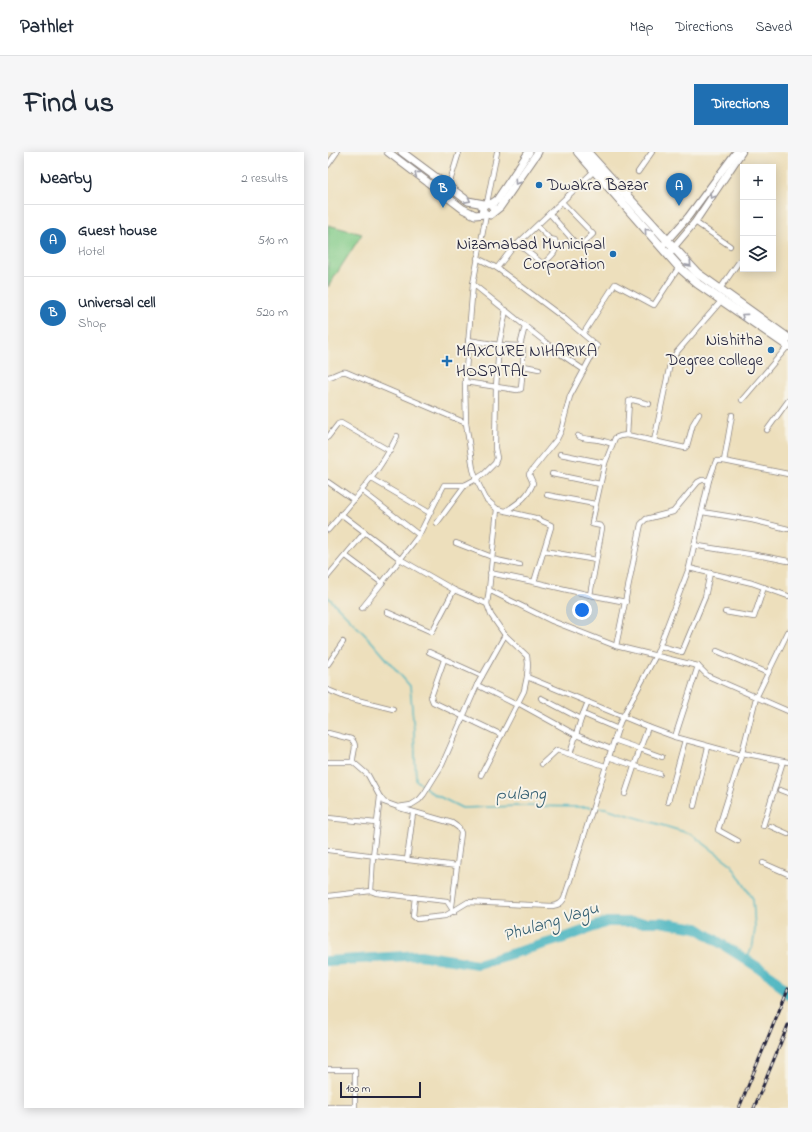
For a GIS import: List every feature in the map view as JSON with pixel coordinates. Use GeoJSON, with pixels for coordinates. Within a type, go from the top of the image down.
{"type":"FeatureCollection","features":[{"type":"Feature","properties":{"kind":"highway"},"geometry":{"type":"LineString","coordinates":[[578,152],[679,267],[698,284],[788,346]]}},
{"type":"Feature","properties":{"kind":"highway"},"geometry":{"type":"LineString","coordinates":[[587,152],[697,273],[788,338]]}},
{"type":"Feature","properties":{"kind":"main road"},"geometry":{"type":"LineString","coordinates":[[388,152],[463,209],[475,215],[490,215],[489,205]]}},
{"type":"Feature","properties":{"kind":"main road"},"geometry":{"type":"LineString","coordinates":[[402,152],[448,188],[468,201],[500,207],[538,152]]}},
{"type":"Feature","properties":{"kind":"main road"},"geometry":{"type":"LineString","coordinates":[[486,214],[482,210],[496,200],[529,152]]}},
{"type":"Feature","properties":{"kind":"main road"},"geometry":{"type":"LineString","coordinates":[[661,247],[688,217],[736,152]]}},
{"type":"Feature","properties":{"kind":"main road"},"geometry":{"type":"LineString","coordinates":[[668,254],[675,248],[695,222],[742,152]]}},
{"type":"Feature","properties":{"kind":"street"},"geometry":{"type":"LineString","coordinates":[[329,162],[337,152]]}},
{"type":"Feature","properties":{"kind":"street"},"geometry":{"type":"LineString","coordinates":[[448,188],[459,152]]}},
{"type":"Feature","properties":{"kind":"street"},"geometry":{"type":"LineString","coordinates":[[489,205],[496,152]]}},
{"type":"Feature","properties":{"kind":"street"},"geometry":{"type":"LineString","coordinates":[[638,172],[652,152]]}},
{"type":"Feature","properties":{"kind":"street"},"geometry":{"type":"LineString","coordinates":[[497,268],[518,244],[594,171]]}},
{"type":"Feature","properties":{"kind":"street"},"geometry":{"type":"LineString","coordinates":[[550,214],[579,246],[593,234],[562,202]]}},
{"type":"Feature","properties":{"kind":"street"},"geometry":{"type":"LineString","coordinates":[[486,214],[473,284],[465,382],[466,423],[473,470],[486,499],[497,509],[535,518],[551,525],[534,582]]}},
{"type":"Feature","properties":{"kind":"street"},"geometry":{"type":"LineString","coordinates":[[695,222],[730,246]]}},
{"type":"Feature","properties":{"kind":"street"},"geometry":{"type":"LineString","coordinates":[[518,244],[543,264],[556,251],[556,245],[555,240],[550,240],[537,226]]}},
{"type":"Feature","properties":{"kind":"street"},"geometry":{"type":"LineString","coordinates":[[477,258],[497,268],[597,346],[570,396],[561,431],[557,439],[529,474],[533,483],[528,493],[506,511]]}},
{"type":"Feature","properties":{"kind":"street"},"geometry":{"type":"LineString","coordinates":[[720,289],[740,260]]}},
{"type":"Feature","properties":{"kind":"street"},"geometry":{"type":"LineString","coordinates":[[583,334],[615,284],[654,305],[679,267]]}},
{"type":"Feature","properties":{"kind":"street"},"geometry":{"type":"LineString","coordinates":[[473,284],[559,353],[584,370]]}},
{"type":"Feature","properties":{"kind":"street"},"geometry":{"type":"LineString","coordinates":[[654,441],[670,364],[676,352],[722,300]]}},
{"type":"Feature","properties":{"kind":"street"},"geometry":{"type":"LineString","coordinates":[[436,523],[465,485],[484,474],[495,463],[497,458],[495,448],[496,387],[499,345],[506,310]]}},
{"type":"Feature","properties":{"kind":"street"},"geometry":{"type":"LineString","coordinates":[[465,382],[517,390],[521,389],[523,349],[521,346],[525,326]]}},
{"type":"Feature","properties":{"kind":"street"},"geometry":{"type":"LineString","coordinates":[[468,340],[499,345],[521,346]]}},
{"type":"Feature","properties":{"kind":"street"},"geometry":{"type":"LineString","coordinates":[[742,400],[788,346]]}},
{"type":"Feature","properties":{"kind":"street"},"geometry":{"type":"LineString","coordinates":[[523,364],[526,368],[539,369]]}},
{"type":"Feature","properties":{"kind":"street"},"geometry":{"type":"LineString","coordinates":[[328,378],[342,372],[346,372],[466,423]]}},
{"type":"Feature","properties":{"kind":"street"},"geometry":{"type":"LineString","coordinates":[[627,435],[629,401],[633,400],[650,404]]}},
{"type":"Feature","properties":{"kind":"street"},"geometry":{"type":"LineString","coordinates":[[767,430],[788,401]]}},
{"type":"Feature","properties":{"kind":"street"},"geometry":{"type":"LineString","coordinates":[[590,595],[602,528],[601,526],[592,523],[595,504],[605,463],[615,438],[627,435],[686,447],[693,424],[699,414]]}},
{"type":"Feature","properties":{"kind":"street"},"geometry":{"type":"LineString","coordinates":[[724,461],[732,415]]}},
{"type":"Feature","properties":{"kind":"street"},"geometry":{"type":"LineString","coordinates":[[328,437],[338,424],[341,423],[390,451]]}},
{"type":"Feature","properties":{"kind":"street"},"geometry":{"type":"LineString","coordinates":[[328,530],[372,479],[390,451],[397,436]]}},
{"type":"Feature","properties":{"kind":"street"},"geometry":{"type":"LineString","coordinates":[[578,436],[581,438],[600,440],[612,444]]}},
{"type":"Feature","properties":{"kind":"street"},"geometry":{"type":"LineString","coordinates":[[560,454],[605,463]]}},
{"type":"Feature","properties":{"kind":"street"},"geometry":{"type":"LineString","coordinates":[[415,897],[413,916],[417,918],[445,916],[468,902],[552,906],[562,903],[618,729],[623,716],[660,646],[689,568],[709,480],[716,461],[724,461],[788,474]]}},
{"type":"Feature","properties":{"kind":"street"},"geometry":{"type":"LineString","coordinates":[[552,474],[600,484]]}},
{"type":"Feature","properties":{"kind":"street"},"geometry":{"type":"LineString","coordinates":[[372,479],[430,513]]}},
{"type":"Feature","properties":{"kind":"street"},"geometry":{"type":"LineString","coordinates":[[616,646],[641,524],[646,519],[673,512],[698,482],[702,480],[709,480]]}},
{"type":"Feature","properties":{"kind":"street"},"geometry":{"type":"LineString","coordinates":[[328,482],[354,500]]}},
{"type":"Feature","properties":{"kind":"street"},"geometry":{"type":"LineString","coordinates":[[362,608],[419,535],[444,485],[465,485]]}},
{"type":"Feature","properties":{"kind":"street"},"geometry":{"type":"LineString","coordinates":[[362,491],[419,535]]}},
{"type":"Feature","properties":{"kind":"street"},"geometry":{"type":"LineString","coordinates":[[547,495],[595,504]]}},
{"type":"Feature","properties":{"kind":"street"},"geometry":{"type":"LineString","coordinates":[[481,775],[524,691],[528,664],[527,656],[505,635],[491,615],[487,604],[497,509]]}},
{"type":"Feature","properties":{"kind":"street"},"geometry":{"type":"LineString","coordinates":[[702,512],[752,520],[788,529]]}},
{"type":"Feature","properties":{"kind":"street"},"geometry":{"type":"LineString","coordinates":[[341,514],[400,559],[454,590],[487,604]]}},
{"type":"Feature","properties":{"kind":"street"},"geometry":{"type":"LineString","coordinates":[[328,576],[365,532]]}},
{"type":"Feature","properties":{"kind":"street"},"geometry":{"type":"LineString","coordinates":[[456,543],[492,558],[520,565]]}},
{"type":"Feature","properties":{"kind":"street"},"geometry":{"type":"LineString","coordinates":[[694,546],[734,553],[765,556],[788,561]]}},
{"type":"Feature","properties":{"kind":"street"},"geometry":{"type":"LineString","coordinates":[[544,551],[596,560]]}},
{"type":"Feature","properties":{"kind":"street"},"geometry":{"type":"LineString","coordinates":[[346,556],[382,583]]}},
{"type":"Feature","properties":{"kind":"street"},"geometry":{"type":"LineString","coordinates":[[689,568],[752,583],[788,596]]}},
{"type":"Feature","properties":{"kind":"street"},"geometry":{"type":"LineString","coordinates":[[490,573],[626,602]]}},
{"type":"Feature","properties":{"kind":"street"},"geometry":{"type":"LineString","coordinates":[[660,646],[682,652],[705,597],[710,573]]}},
{"type":"Feature","properties":{"kind":"street"},"geometry":{"type":"LineString","coordinates":[[725,612],[754,617],[764,587]]}},
{"type":"Feature","properties":{"kind":"street"},"geometry":{"type":"LineString","coordinates":[[387,612],[432,632],[454,590]]}},
{"type":"Feature","properties":{"kind":"street"},"geometry":{"type":"LineString","coordinates":[[489,590],[552,621],[616,646],[698,666],[708,676],[788,711]]}},
{"type":"Feature","properties":{"kind":"street"},"geometry":{"type":"LineString","coordinates":[[738,841],[718,830],[742,754],[756,698],[788,632]]}},
{"type":"Feature","properties":{"kind":"street"},"geometry":{"type":"LineString","coordinates":[[398,807],[411,805],[419,800],[430,786],[442,765],[477,685],[505,635]]}},
{"type":"Feature","properties":{"kind":"street"},"geometry":{"type":"LineString","coordinates":[[328,664],[342,642]]}},
{"type":"Feature","properties":{"kind":"street"},"geometry":{"type":"LineString","coordinates":[[717,651],[768,673]]}},
{"type":"Feature","properties":{"kind":"street"},"geometry":{"type":"LineString","coordinates":[[429,652],[482,676]]}},
{"type":"Feature","properties":{"kind":"street"},"geometry":{"type":"LineString","coordinates":[[444,660],[431,697],[433,702],[502,735]]}},
{"type":"Feature","properties":{"kind":"street"},"geometry":{"type":"LineString","coordinates":[[674,736],[698,666]]}},
{"type":"Feature","properties":{"kind":"street"},"geometry":{"type":"LineString","coordinates":[[527,677],[648,727],[685,740],[708,747],[786,762],[763,826]]}},
{"type":"Feature","properties":{"kind":"street"},"geometry":{"type":"LineString","coordinates":[[477,685],[576,734],[611,749]]}},
{"type":"Feature","properties":{"kind":"street"},"geometry":{"type":"LineString","coordinates":[[328,690],[345,697],[392,709]]}},
{"type":"Feature","properties":{"kind":"street"},"geometry":{"type":"LineString","coordinates":[[541,698],[582,716],[618,729]]}},
{"type":"Feature","properties":{"kind":"street"},"geometry":{"type":"LineString","coordinates":[[570,754],[588,702]]}},
{"type":"Feature","properties":{"kind":"street"},"geometry":{"type":"LineString","coordinates":[[625,794],[648,727]]}},
{"type":"Feature","properties":{"kind":"street"},"geometry":{"type":"LineString","coordinates":[[328,733],[354,741],[355,746],[353,762]]}},
{"type":"Feature","properties":{"kind":"street"},"geometry":{"type":"LineString","coordinates":[[614,740],[662,757]]}},
{"type":"Feature","properties":{"kind":"street"},"geometry":{"type":"LineString","coordinates":[[668,802],[685,740]]}},
{"type":"Feature","properties":{"kind":"street"},"geometry":{"type":"LineString","coordinates":[[694,806],[708,747]]}},
{"type":"Feature","properties":{"kind":"street"},"geometry":{"type":"LineString","coordinates":[[542,764],[558,750],[605,766]]}},
{"type":"Feature","properties":{"kind":"street"},"geometry":{"type":"LineString","coordinates":[[608,757],[660,774]]}},
{"type":"Feature","properties":{"kind":"street"},"geometry":{"type":"LineString","coordinates":[[328,762],[353,762],[368,775],[384,802],[413,813],[452,823],[460,828],[461,833],[456,866],[453,910]]}},
{"type":"Feature","properties":{"kind":"street"},"geometry":{"type":"LineString","coordinates":[[780,790],[788,793]]}},
{"type":"Feature","properties":{"kind":"street"},"geometry":{"type":"LineString","coordinates":[[371,891],[376,824],[380,797]]}},
{"type":"Feature","properties":{"kind":"street"},"geometry":{"type":"LineString","coordinates":[[407,860],[413,813]]}},
{"type":"Feature","properties":{"kind":"street"},"geometry":{"type":"LineString","coordinates":[[328,818],[376,824]]}},
{"type":"Feature","properties":{"kind":"street"},"geometry":{"type":"LineString","coordinates":[[770,826],[788,834]]}},
{"type":"Feature","properties":{"kind":"street"},"geometry":{"type":"LineString","coordinates":[[328,850],[456,866]]}},
{"type":"Feature","properties":{"kind":"street"},"geometry":{"type":"LineString","coordinates":[[763,863],[788,874]]}},
{"type":"Feature","properties":{"kind":"street"},"geometry":{"type":"LineString","coordinates":[[328,896],[371,891],[376,893],[447,901],[453,910]]}},
{"type":"Feature","properties":{"kind":"street"},"geometry":{"type":"LineString","coordinates":[[328,1070],[355,1070],[355,1107],[328,1107]]}},
{"type":"Feature","properties":{"kind":"green space"},"geometry":{"type":"Polygon","coordinates":[[[328,225],[362,234],[328,287],[328,225]]]}},
{"type":"Feature","properties":{"kind":"waterway","name":"pulang"},"geometry":{"type":"LineString","coordinates":[[328,597],[372,642],[410,686],[416,780],[432,793],[462,808],[519,806],[591,807]]}},
{"type":"Feature","properties":{"kind":"waterway","name":"pulang"},"geometry":{"type":"LineString","coordinates":[[595,807],[605,808],[691,834],[731,864],[753,899],[755,929],[753,944],[747,960]]}},
{"type":"Feature","properties":{"kind":"waterway","name":"Phulang Vagu"},"geometry":{"type":"LineString","coordinates":[[328,961],[420,955],[477,964],[561,939],[607,922],[660,922],[697,928],[773,977],[788,994]]}},
{"type":"Feature","properties":{"kind":"railway"},"geometry":{"type":"LineString","coordinates":[[739,1108],[788,989]]}},
{"type":"Feature","properties":{"kind":"railway"},"geometry":{"type":"LineString","coordinates":[[754,1108],[788,1025]]}},
{"type":"Feature","properties":{"kind":"place","name":"Dwakra Bazar"},"geometry":{"type":"Point","coordinates":[539,185]}},
{"type":"Feature","properties":{"kind":"place","name":"Guest house"},"geometry":{"type":"Point","coordinates":[679,206]}},
{"type":"Feature","properties":{"kind":"place","name":"Universal cell"},"geometry":{"type":"Point","coordinates":[443,208]}},
{"type":"Feature","properties":{"kind":"place","name":"Nizamabad Municipal Corporation"},"geometry":{"type":"Point","coordinates":[613,254]}},
{"type":"Feature","properties":{"kind":"place","name":"Nishitha Degree college"},"geometry":{"type":"Point","coordinates":[771,350]}},
{"type":"Feature","properties":{"kind":"place","name":"MAXCURE NIHARIKA HOSPITAL"},"geometry":{"type":"Point","coordinates":[447,361]}}]}
